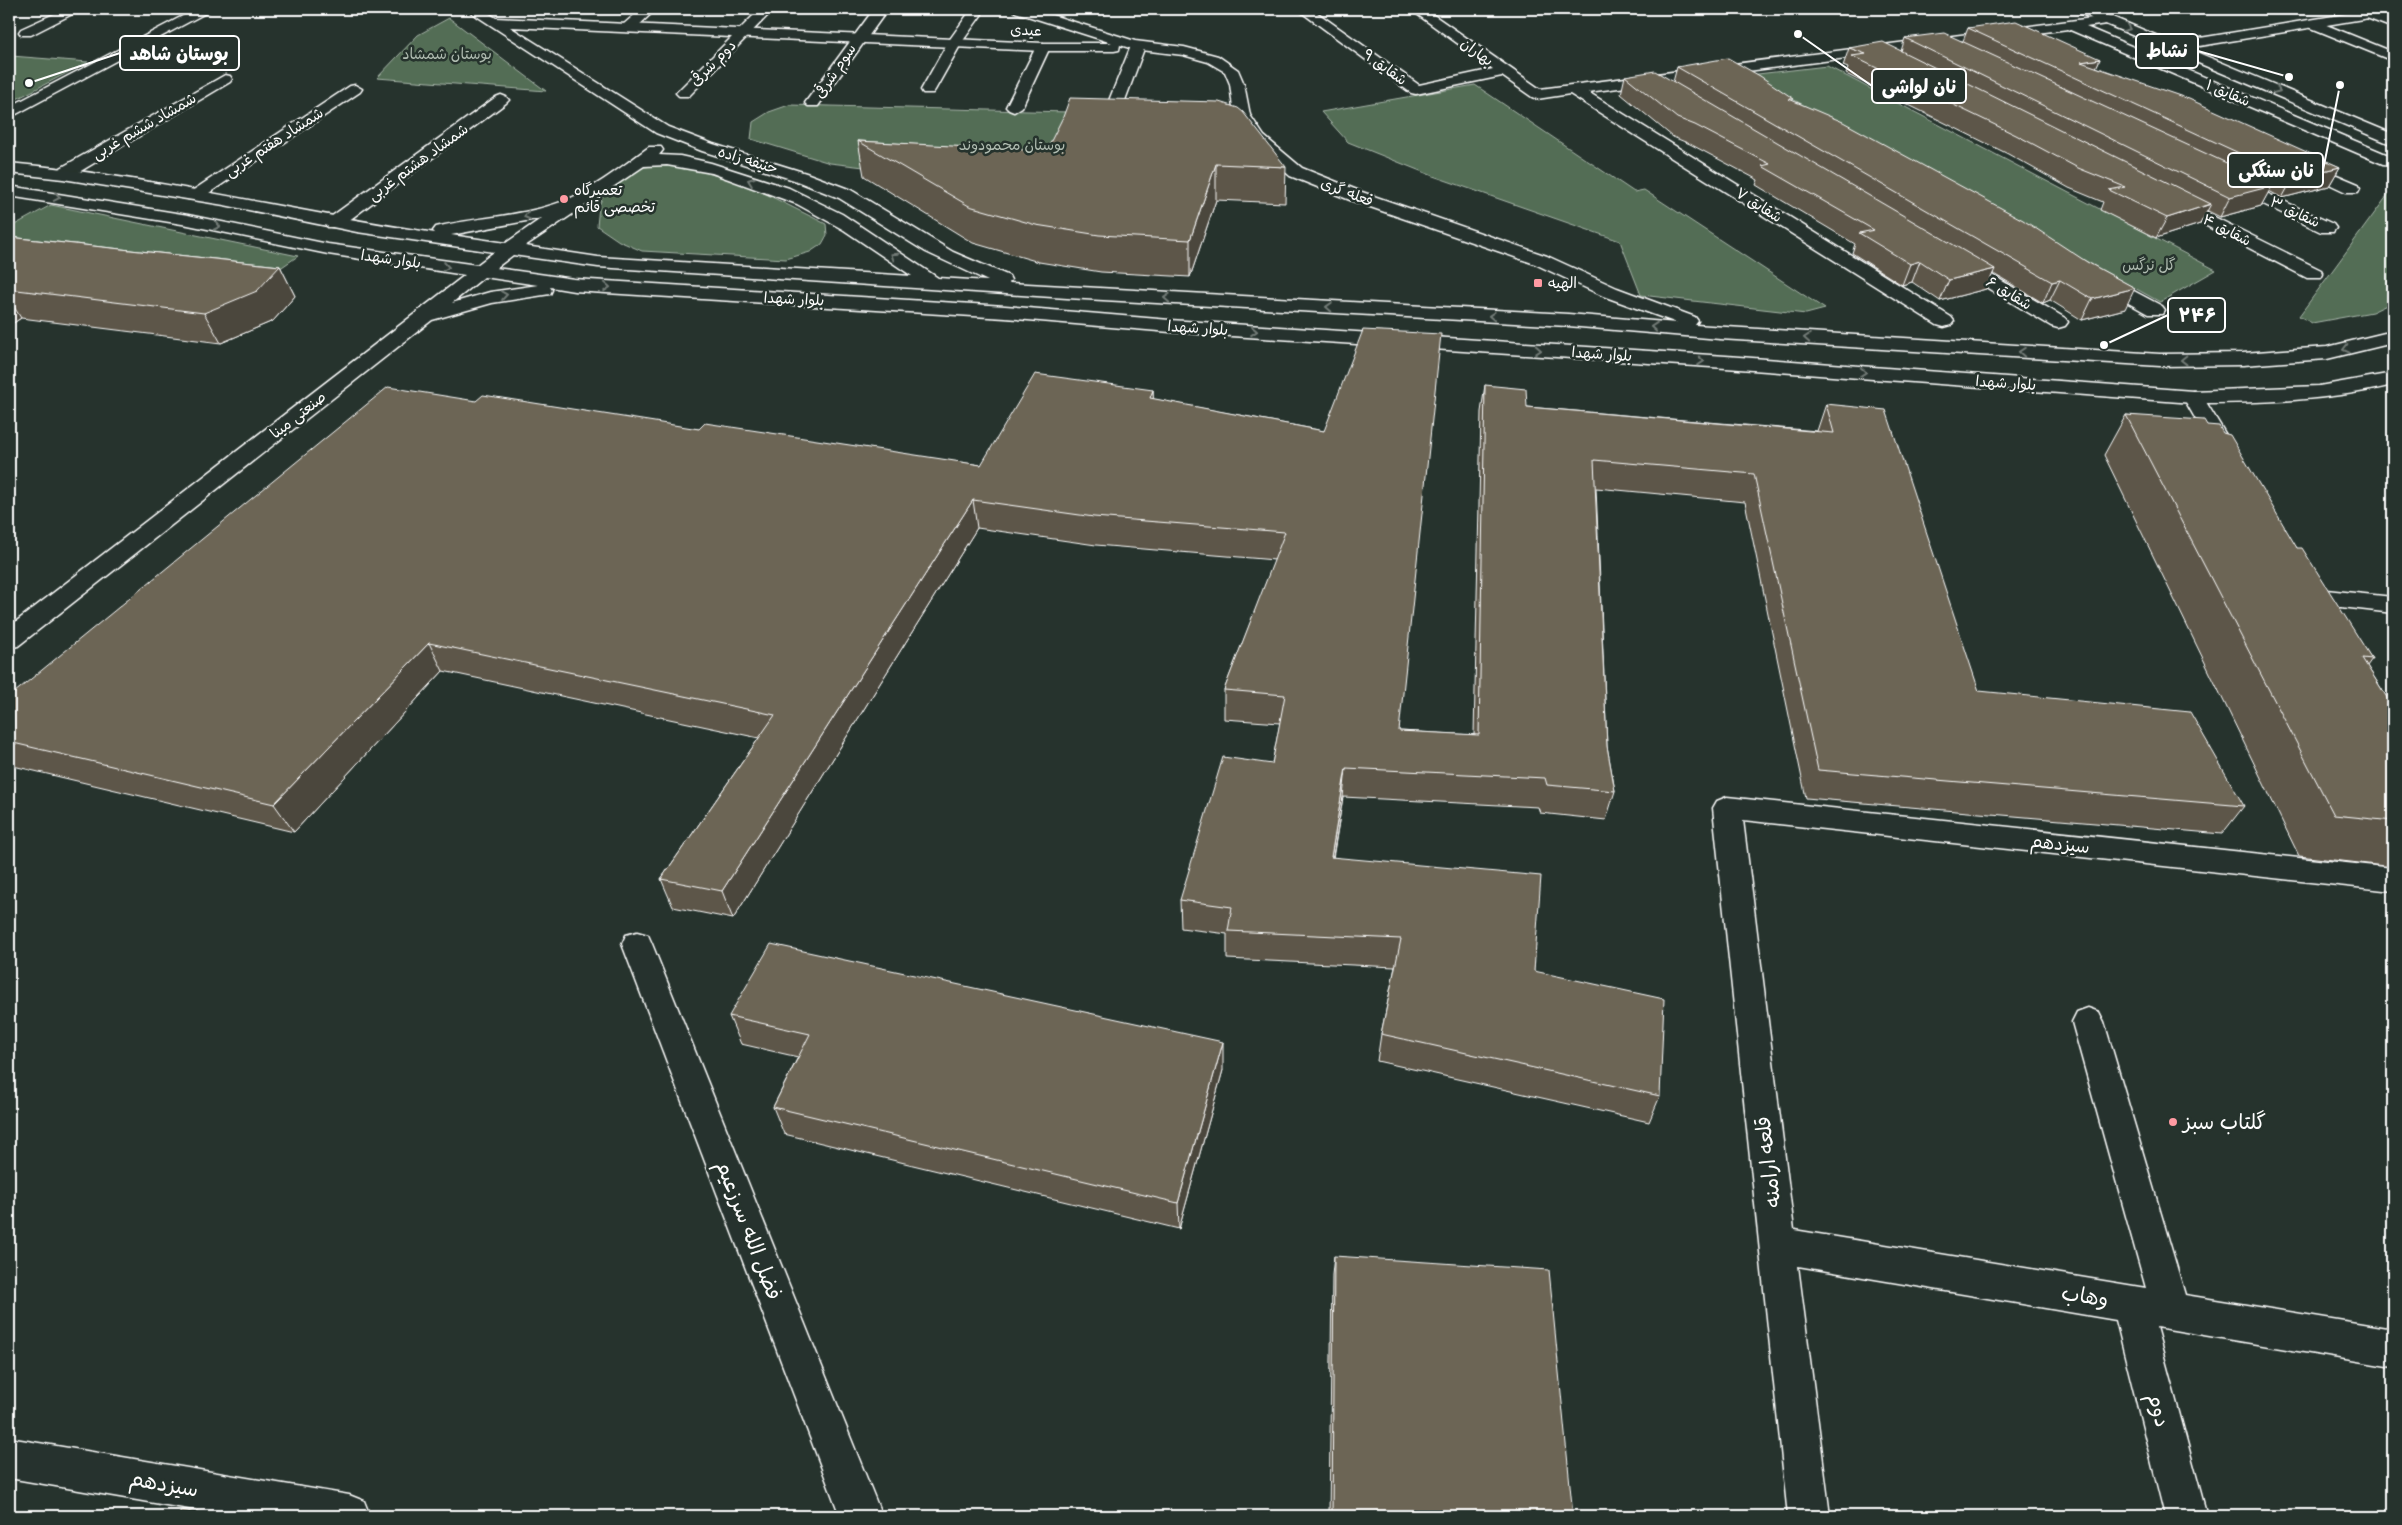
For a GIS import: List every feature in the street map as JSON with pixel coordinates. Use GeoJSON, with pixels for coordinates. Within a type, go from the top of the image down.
{"type":"FeatureCollection","features":[{"type":"Feature","properties":{"kind":"street"},"geometry":{"type":"LineString","coordinates":[[26,32],[75,9]]}},
{"type":"Feature","properties":{"kind":"street"},"geometry":{"type":"LineString","coordinates":[[9,114],[206,9]]}},
{"type":"Feature","properties":{"kind":"street","name":"حنیفه زاده"},"geometry":{"type":"LineString","coordinates":[[473,9],[497,22],[662,130],[692,143],[775,168],[846,195],[911,236],[974,270],[1034,290]]}},
{"type":"Feature","properties":{"kind":"street"},"geometry":{"type":"LineString","coordinates":[[629,27],[648,9]]}},
{"type":"Feature","properties":{"kind":"street","name":"دوم شرقی"},"geometry":{"type":"LineString","coordinates":[[684,93],[767,9]]}},
{"type":"Feature","properties":{"kind":"street","name":"سوم شرقی"},"geometry":{"type":"LineString","coordinates":[[812,104],[858,38],[881,9]]}},
{"type":"Feature","properties":{"kind":"street"},"geometry":{"type":"LineString","coordinates":[[1020,9],[1136,46],[1116,104]]}},
{"type":"Feature","properties":{"kind":"street","name":"شقایق ۹"},"geometry":{"type":"LineString","coordinates":[[1304,9],[1416,90],[1505,71]]}},
{"type":"Feature","properties":{"kind":"street","name":"بهاران"},"geometry":{"type":"LineString","coordinates":[[1417,9],[1537,94],[1574,90]]}},
{"type":"Feature","properties":{"kind":"street"},"geometry":{"type":"LineString","coordinates":[[2082,9],[2154,24]]}},
{"type":"Feature","properties":{"kind":"street"},"geometry":{"type":"LineString","coordinates":[[2200,42],[2393,10]]}},
{"type":"Feature","properties":{"kind":"street"},"geometry":{"type":"LineString","coordinates":[[928,90],[955,42],[975,14]]}},
{"type":"Feature","properties":{"kind":"street"},"geometry":{"type":"LineString","coordinates":[[1574,90],[2068,25],[2112,14],[2393,140]]}},
{"type":"Feature","properties":{"kind":"street"},"geometry":{"type":"LineString","coordinates":[[2369,14],[2393,24]]}},
{"type":"Feature","properties":{"kind":"street","name":"عیدی"},"geometry":{"type":"LineString","coordinates":[[497,22],[1043,47],[1100,48],[1136,46]]}},
{"type":"Feature","properties":{"kind":"street"},"geometry":{"type":"LineString","coordinates":[[2314,24],[2393,57]]}},
{"type":"Feature","properties":{"kind":"street","name":"شقایق ۱"},"geometry":{"type":"LineString","coordinates":[[2068,25],[2389,161]]}},
{"type":"Feature","properties":{"kind":"street"},"geometry":{"type":"LineString","coordinates":[[2010,32],[2038,44]]}},
{"type":"Feature","properties":{"kind":"street"},"geometry":{"type":"LineString","coordinates":[[2182,35],[2228,54]]}},
{"type":"Feature","properties":{"kind":"street"},"geometry":{"type":"LineString","coordinates":[[1937,42],[1964,55]]}},
{"type":"Feature","properties":{"kind":"street","name":"فعله گری"},"geometry":{"type":"LineString","coordinates":[[1136,46],[1184,51],[1213,59],[1231,70],[1237,84],[1242,115],[1258,139],[1296,172],[1364,199],[1541,260],[1610,292],[1720,333]]}},
{"type":"Feature","properties":{"kind":"street"},"geometry":{"type":"LineString","coordinates":[[1014,107],[1043,47]]}},
{"type":"Feature","properties":{"kind":"street"},"geometry":{"type":"LineString","coordinates":[[1874,50],[1900,64]]}},
{"type":"Feature","properties":{"kind":"street"},"geometry":{"type":"LineString","coordinates":[[1726,70],[1751,84]]}},
{"type":"Feature","properties":{"kind":"street","name":"شمشاد ششم غربی"},"geometry":{"type":"LineString","coordinates":[[63,174],[225,79]]}},
{"type":"Feature","properties":{"kind":"street"},"geometry":{"type":"LineString","coordinates":[[1649,80],[1675,95]]}},
{"type":"Feature","properties":{"kind":"street","name":"شمشاد هفتم غربی"},"geometry":{"type":"LineString","coordinates":[[194,195],[355,89]]}},
{"type":"Feature","properties":{"kind":"street","name":"شقایق ۷"},"geometry":{"type":"LineString","coordinates":[[1574,90],[1944,321]]}},
{"type":"Feature","properties":{"kind":"street"},"geometry":{"type":"LineString","coordinates":[[2310,104],[2336,98]]}},
{"type":"Feature","properties":{"kind":"street","name":"شمشاد هشتم غربی"},"geometry":{"type":"LineString","coordinates":[[334,223],[501,100]]}},
{"type":"Feature","properties":{"kind":"street"},"geometry":{"type":"LineString","coordinates":[[1231,126],[1250,127]]}},
{"type":"Feature","properties":{"kind":"street"},"geometry":{"type":"LineString","coordinates":[[406,234],[466,228],[551,210],[590,195],[676,136]]}},
{"type":"Feature","properties":{"kind":"street"},"geometry":{"type":"LineString","coordinates":[[640,161],[662,158],[680,159],[722,170],[778,190],[822,210],[934,284]]}},
{"type":"Feature","properties":{"kind":"street"},"geometry":{"type":"LineString","coordinates":[[2289,159],[2352,188]]}},
{"type":"Feature","properties":{"kind":"street","name":"بلوار شهدا"},"geometry":{"type":"LineString","coordinates":[[9,168],[63,174],[194,195],[334,223],[598,262],[1034,290],[1568,320],[1720,333],[2160,360],[2243,359],[2327,353],[2393,337]]}},
{"type":"Feature","properties":{"kind":"street","name":"شقایق ۳"},"geometry":{"type":"LineString","coordinates":[[2221,177],[2327,228]]}},
{"type":"Feature","properties":{"kind":"street","name":"بلوار شهدا"},"geometry":{"type":"LineString","coordinates":[[9,191],[188,220],[328,249],[574,285],[1005,312],[1170,326],[1726,362],[2194,397],[2247,397],[2320,392],[2393,379]]}},
{"type":"Feature","properties":{"kind":"street","name":"شقایق ۴"},"geometry":{"type":"LineString","coordinates":[[2155,193],[2314,274]]}},
{"type":"Feature","properties":{"kind":"street","name":"صنعتی مینا"},"geometry":{"type":"LineString","coordinates":[[9,640],[423,318],[478,272],[548,221],[590,195]]}},
{"type":"Feature","properties":{"kind":"street","name":"شقایق ۶"},"geometry":{"type":"LineString","coordinates":[[1939,252],[2058,322]]}},
{"type":"Feature","properties":{"kind":"street"},"geometry":{"type":"LineString","coordinates":[[2086,272],[2155,310]]}},
{"type":"Feature","properties":{"kind":"street"},"geometry":{"type":"LineString","coordinates":[[423,318],[490,298],[574,285]]}},
{"type":"Feature","properties":{"kind":"street"},"geometry":{"type":"LineString","coordinates":[[1568,320],[1595,313],[1605,305],[1610,292]]}},
{"type":"Feature","properties":{"kind":"street"},"geometry":{"type":"LineString","coordinates":[[1720,333],[1726,362]]}},
{"type":"Feature","properties":{"kind":"street"},"geometry":{"type":"LineString","coordinates":[[2194,397],[2238,474]]}},
{"type":"Feature","properties":{"kind":"street"},"geometry":{"type":"LineString","coordinates":[[2321,621],[2302,587],[2393,605]]}},
{"type":"Feature","properties":{"kind":"street","name":"سیزدهم"},"geometry":{"type":"LineString","coordinates":[[1727,808],[2393,879]]}},
{"type":"Feature","properties":{"kind":"street","name":"قلعه ارامنه"},"geometry":{"type":"LineString","coordinates":[[1727,808],[1809,1516]]}},
{"type":"Feature","properties":{"kind":"street","name":"فضل الله سرزعیم"},"geometry":{"type":"LineString","coordinates":[[637,944],[861,1516]]}},
{"type":"Feature","properties":{"kind":"street"},"geometry":{"type":"LineString","coordinates":[[2088,1022],[2171,1311]]}},
{"type":"Feature","properties":{"kind":"street","name":"وهاب"},"geometry":{"type":"LineString","coordinates":[[1777,1245],[2393,1348]]}},
{"type":"Feature","properties":{"kind":"street","name":"دوم"},"geometry":{"type":"LineString","coordinates":[[2131,1304],[2186,1516]]}},
{"type":"Feature","properties":{"kind":"street","name":"سیزدهم"},"geometry":{"type":"LineString","coordinates":[[9,1458],[348,1516]]}},
{"type":"Feature","properties":{"kind":"green space","name":"بوستان شمشاد"},"geometry":{"type":"Polygon","coordinates":[[[449,18],[546,91],[377,78],[418,35],[449,18]]]}},
{"type":"Feature","properties":{"kind":"green space"},"geometry":{"type":"Polygon","coordinates":[[[9,57],[88,62],[9,103],[9,57]]]}},
{"type":"Feature","properties":{"kind":"green space","name":"گل نرگس"},"geometry":{"type":"Polygon","coordinates":[[[1827,66],[2216,270],[2160,302],[1749,75],[1827,66]]]}},
{"type":"Feature","properties":{"kind":"green space"},"geometry":{"type":"Polygon","coordinates":[[[1475,85],[1634,192],[1644,190],[1825,309],[1806,314],[1641,295],[1620,241],[1433,176],[1348,142],[1321,112],[1475,85]]]}},
{"type":"Feature","properties":{"kind":"green space","name":"بوستان محمودوند"},"geometry":{"type":"Polygon","coordinates":[[[789,105],[1068,112],[1043,181],[906,172],[830,163],[751,139],[753,122],[769,112],[789,105]]]}},
{"type":"Feature","properties":{"kind":"green space"},"geometry":{"type":"Polygon","coordinates":[[[676,163],[752,187],[826,224],[827,235],[822,244],[810,252],[786,259],[642,251],[619,241],[597,226],[599,206],[604,193],[637,168],[676,163]]]}},
{"type":"Feature","properties":{"kind":"green space"},"geometry":{"type":"Polygon","coordinates":[[[2393,188],[2393,302],[2372,312],[2312,323],[2299,316],[2393,188]]]}},
{"type":"Feature","properties":{"kind":"green space"},"geometry":{"type":"Polygon","coordinates":[[[51,205],[298,256],[260,282],[9,255],[9,228],[51,205]]]}},
{"type":"Feature","properties":{"kind":"building"},"geometry":{"type":"Polygon","coordinates":[[[2016,21],[2100,59],[2081,62],[2189,99],[2340,167],[2293,178],[1968,28],[2016,21]]]}},
{"type":"Feature","properties":{"kind":"building"},"geometry":{"type":"Polygon","coordinates":[[[1944,33],[2270,183],[2266,184],[2272,186],[2230,197],[1905,38],[1944,33]]]}},
{"type":"Feature","properties":{"kind":"building"},"geometry":{"type":"Polygon","coordinates":[[[1883,42],[2211,204],[2167,218],[2109,190],[2125,187],[2078,168],[2016,135],[1852,56],[1866,54],[1849,48],[1883,42]]]}},
{"type":"Feature","properties":{"kind":"building"},"geometry":{"type":"Polygon","coordinates":[[[1728,58],[1760,76],[1794,99],[1789,99],[1843,122],[2023,220],[2087,262],[2135,288],[2092,299],[2060,280],[2052,282],[1677,67],[1728,58]]]}},
{"type":"Feature","properties":{"kind":"building"},"geometry":{"type":"Polygon","coordinates":[[[1655,71],[1995,269],[1949,280],[1920,261],[1910,264],[1859,233],[1874,230],[1762,166],[1770,164],[1695,125],[1677,118],[1625,76],[1655,71]]]}},
{"type":"Feature","properties":{"kind":"building"},"geometry":{"type":"Polygon","coordinates":[[[1070,98],[1219,102],[1238,108],[1286,167],[1216,164],[1190,240],[1099,235],[1036,225],[969,206],[858,141],[1046,151],[1070,98]]]}},
{"type":"Feature","properties":{"kind":"building"},"geometry":{"type":"Polygon","coordinates":[[[9,237],[280,266],[257,291],[204,313],[9,289],[9,237]]]}},
{"type":"Feature","properties":{"kind":"building"},"geometry":{"type":"Polygon","coordinates":[[[1363,330],[1441,334],[1399,731],[1479,735],[1485,385],[1526,389],[1527,407],[1834,433],[1826,404],[1886,410],[1979,691],[2190,712],[2244,806],[1818,770],[1754,474],[1594,460],[1607,746],[1615,791],[1547,785],[1545,778],[1346,768],[1331,857],[1541,876],[1534,971],[1664,999],[1660,1096],[1381,1034],[1401,939],[1228,931],[1232,907],[1180,900],[1223,757],[1272,764],[1285,695],[1224,690],[1285,532],[1094,517],[973,500],[722,891],[661,879],[775,715],[429,643],[274,804],[9,742],[9,697],[388,387],[476,401],[483,395],[699,429],[705,423],[981,465],[1035,374],[1153,390],[1150,398],[1324,431],[1363,330]]]}},
{"type":"Feature","properties":{"kind":"building"},"geometry":{"type":"Polygon","coordinates":[[[2126,415],[2204,420],[2207,425],[2219,426],[2223,433],[2230,435],[2297,548],[2302,548],[2372,659],[2362,658],[2393,707],[2393,821],[2334,815],[2126,415]]]}},
{"type":"Feature","properties":{"kind":"building"},"geometry":{"type":"Polygon","coordinates":[[[771,944],[1223,1042],[1178,1203],[773,1107],[810,1034],[729,1016],[771,944]]]}},
{"type":"Feature","properties":{"kind":"building"},"geometry":{"type":"Polygon","coordinates":[[[1334,1256],[1549,1270],[1573,1516],[1332,1516],[1334,1256]]]}},
{"type":"Feature","properties":{"kind":"building"},"geometry":{"type":"Polygon","coordinates":[[[181,1510],[214,1516],[177,1516],[181,1510]]]}},
{"type":"Feature","properties":{"kind":"place","name":"نان لواشی"},"geometry":{"type":"Point","coordinates":[1798,34]}},
{"type":"Feature","properties":{"kind":"place","name":"نشاط"},"geometry":{"type":"Point","coordinates":[2289,77]}},
{"type":"Feature","properties":{"kind":"place","name":"بوستان شاهد"},"geometry":{"type":"Point","coordinates":[29,83]}},
{"type":"Feature","properties":{"kind":"place","name":"نان سنگکی"},"geometry":{"type":"Point","coordinates":[2340,85]}},
{"type":"Feature","properties":{"kind":"place","name":"تعمیرگاه تخصصی قائم"},"geometry":{"type":"Point","coordinates":[564,199]}},
{"type":"Feature","properties":{"kind":"place","name":"الهیه"},"geometry":{"type":"Point","coordinates":[1538,283]}},
{"type":"Feature","properties":{"kind":"place","name":"۲۴۶"},"geometry":{"type":"Point","coordinates":[2104,345]}},
{"type":"Feature","properties":{"kind":"place","name":"گلتاب سبز"},"geometry":{"type":"Point","coordinates":[2173,1122]}}]}
